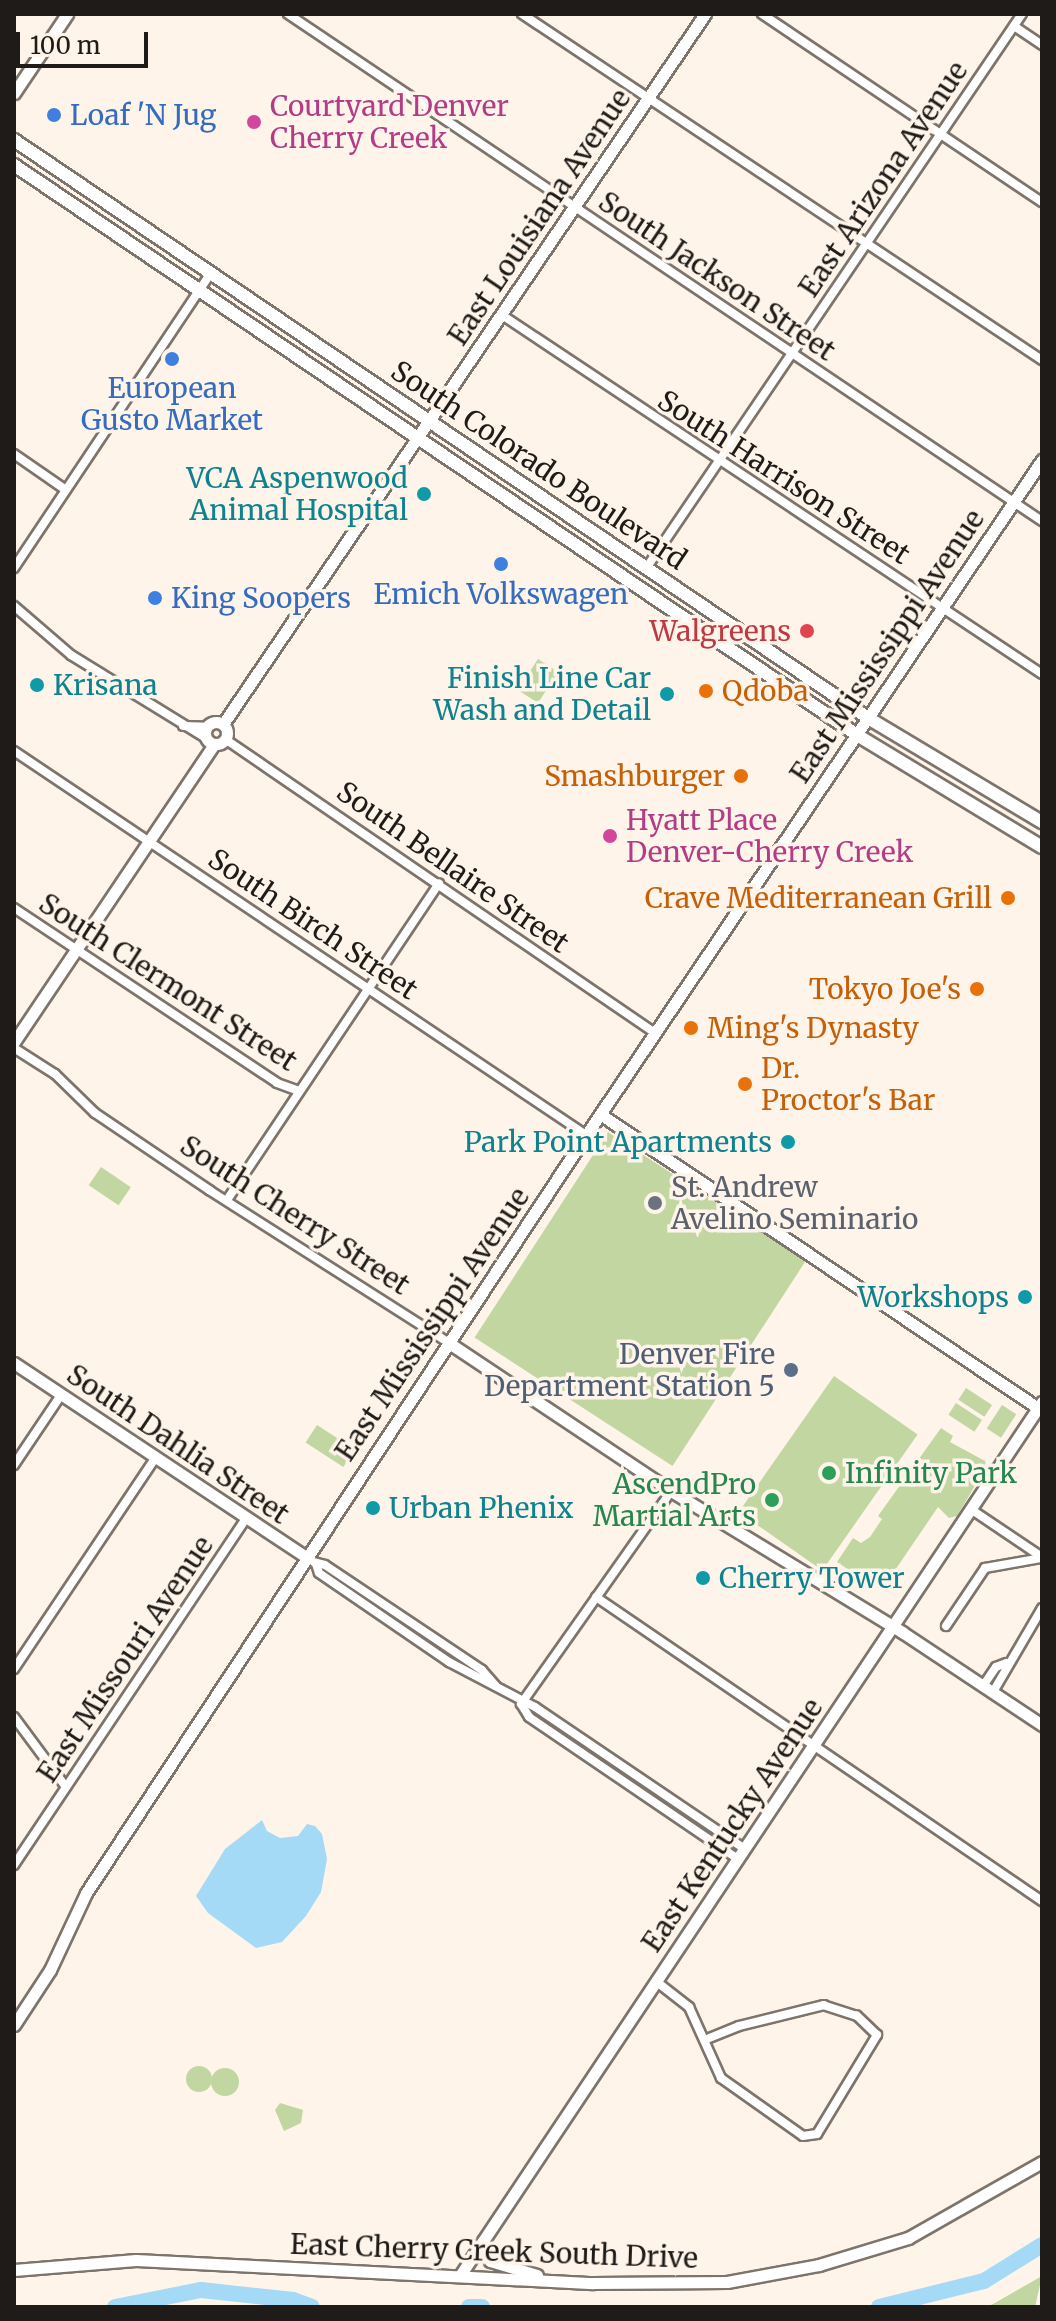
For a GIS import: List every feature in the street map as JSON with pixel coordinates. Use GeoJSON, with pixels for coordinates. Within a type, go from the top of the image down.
{"type":"FeatureCollection","features":[{"type":"Feature","properties":{"kind":"main road","name":"South Colorado Boulevard"},"geometry":{"type":"LineString","coordinates":[[14,140],[868,718],[1042,822]]}},
{"type":"Feature","properties":{"kind":"main road","name":"South Colorado Boulevard"},"geometry":{"type":"LineString","coordinates":[[14,165],[857,735],[1042,847]]}},
{"type":"Feature","properties":{"kind":"street"},"geometry":{"type":"LineString","coordinates":[[14,93],[67,14]]}},
{"type":"Feature","properties":{"kind":"street","name":"South Jackson Street"},"geometry":{"type":"LineString","coordinates":[[288,14],[1042,521]]}},
{"type":"Feature","properties":{"kind":"street"},"geometry":{"type":"LineString","coordinates":[[522,14],[864,247],[1042,360]]}},
{"type":"Feature","properties":{"kind":"street","name":"East Louisiana Avenue"},"geometry":{"type":"LineString","coordinates":[[213,737],[705,14]]}},
{"type":"Feature","properties":{"kind":"street"},"geometry":{"type":"LineString","coordinates":[[762,14],[943,131],[1042,202]]}},
{"type":"Feature","properties":{"kind":"street","name":"East Arizona Avenue"},"geometry":{"type":"LineString","coordinates":[[647,567],[1022,14]]}},
{"type":"Feature","properties":{"kind":"street"},"geometry":{"type":"LineString","coordinates":[[1014,26],[1042,45]]}},
{"type":"Feature","properties":{"kind":"street"},"geometry":{"type":"LineString","coordinates":[[14,568],[211,273]]}},
{"type":"Feature","properties":{"kind":"street","name":"South Harrison Street"},"geometry":{"type":"LineString","coordinates":[[502,315],[1042,674]]}},
{"type":"Feature","properties":{"kind":"street"},"geometry":{"type":"LineString","coordinates":[[14,454],[66,490]]}},
{"type":"Feature","properties":{"kind":"street","name":"East Mississippi Avenue"},"geometry":{"type":"LineString","coordinates":[[14,2025],[50,1970],[83,1898],[311,1561],[449,1343],[600,1114],[1042,460]]}},
{"type":"Feature","properties":{"kind":"street"},"geometry":{"type":"LineString","coordinates":[[14,606],[55,644],[183,726],[213,737],[14,1045]]}},
{"type":"Feature","properties":{"kind":"street","name":"South Bellaire Street"},"geometry":{"type":"LineString","coordinates":[[213,737],[439,883],[655,1033]]}},
{"type":"Feature","properties":{"kind":"street","name":"South Birch Street"},"geometry":{"type":"LineString","coordinates":[[14,751],[586,1135]]}},
{"type":"Feature","properties":{"kind":"street"},"geometry":{"type":"LineString","coordinates":[[227,1200],[439,883]]}},
{"type":"Feature","properties":{"kind":"street","name":"South Clermont Street"},"geometry":{"type":"LineString","coordinates":[[14,908],[277,1083],[299,1091]]}},
{"type":"Feature","properties":{"kind":"street","name":"South Cherry Street"},"geometry":{"type":"LineString","coordinates":[[14,1045],[59,1078],[95,1113],[671,1491],[893,1626],[1042,1725]]}},
{"type":"Feature","properties":{"kind":"street"},"geometry":{"type":"LineString","coordinates":[[600,1114],[1041,1407]]}},
{"type":"Feature","properties":{"kind":"street","name":"South Dahlia Street"},"geometry":{"type":"LineString","coordinates":[[14,1363],[311,1561],[319,1573],[475,1679],[496,1687],[521,1704],[529,1717],[742,1854]]}},
{"type":"Feature","properties":{"kind":"street"},"geometry":{"type":"LineString","coordinates":[[14,1465],[61,1395]]}},
{"type":"Feature","properties":{"kind":"street","name":"East Kentucky Avenue"},"geometry":{"type":"LineString","coordinates":[[461,2274],[1041,1407]]}},
{"type":"Feature","properties":{"kind":"street"},"geometry":{"type":"LineString","coordinates":[[14,1669],[155,1458]]}},
{"type":"Feature","properties":{"kind":"street"},"geometry":{"type":"LineString","coordinates":[[521,1704],[671,1491]]}},
{"type":"Feature","properties":{"kind":"street"},"geometry":{"type":"LineString","coordinates":[[972,1510],[1042,1558]]}},
{"type":"Feature","properties":{"kind":"street","name":"East Missouri Avenue"},"geometry":{"type":"LineString","coordinates":[[14,1865],[246,1518]]}},
{"type":"Feature","properties":{"kind":"street"},"geometry":{"type":"LineString","coordinates":[[946,1626],[985,1568],[1042,1558]]}},
{"type":"Feature","properties":{"kind":"street"},"geometry":{"type":"LineString","coordinates":[[596,1597],[1042,1901]]}},
{"type":"Feature","properties":{"kind":"street"},"geometry":{"type":"LineString","coordinates":[[988,1689],[996,1667],[1006,1663],[1042,1608]]}},
{"type":"Feature","properties":{"kind":"street"},"geometry":{"type":"LineString","coordinates":[[14,1717],[66,1787]]}},
{"type":"Feature","properties":{"kind":"street"},"geometry":{"type":"LineString","coordinates":[[657,1982],[686,2003],[721,2078],[803,2136],[817,2134],[877,2035],[857,2016],[824,2005],[739,2026],[705,2040]]}},
{"type":"Feature","properties":{"kind":"street","name":"East Cherry Creek South Drive"},"geometry":{"type":"LineString","coordinates":[[14,2270],[136,2260],[561,2281],[710,2284],[835,2261],[930,2229],[1042,2162]]}},
{"type":"Feature","properties":{"kind":"street"},"geometry":{"type":"LineString","coordinates":[[483,2241],[490,2261],[561,2281]]}},
{"type":"Feature","properties":{"kind":"green space"},"geometry":{"type":"Polygon","coordinates":[[[538,659],[558,672],[538,703],[518,690],[538,659]]]}},
{"type":"Feature","properties":{"kind":"green space"},"geometry":{"type":"Polygon","coordinates":[[[608,1132],[806,1261],[672,1466],[475,1337],[608,1132]]]}},
{"type":"Feature","properties":{"kind":"green space"},"geometry":{"type":"Polygon","coordinates":[[[101,1167],[131,1187],[119,1205],[89,1185],[101,1167]]]}},
{"type":"Feature","properties":{"kind":"green space","name":"Infinity Park"},"geometry":{"type":"Polygon","coordinates":[[[834,1376],[918,1435],[822,1570],[739,1512],[834,1376]]]}},
{"type":"Feature","properties":{"kind":"green space"},"geometry":{"type":"Polygon","coordinates":[[[966,1388],[992,1405],[984,1417],[958,1400],[966,1388]]]}},
{"type":"Feature","properties":{"kind":"green space"},"geometry":{"type":"Polygon","coordinates":[[[956,1403],[982,1420],[974,1432],[948,1415],[956,1403]]]}},
{"type":"Feature","properties":{"kind":"green space"},"geometry":{"type":"Polygon","coordinates":[[[1002,1405],[1016,1414],[1001,1438],[987,1428],[1002,1405]]]}},
{"type":"Feature","properties":{"kind":"green space"},"geometry":{"type":"Polygon","coordinates":[[[317,1425],[355,1450],[343,1467],[306,1443],[317,1425]]]}},
{"type":"Feature","properties":{"kind":"green space"},"geometry":{"type":"Polygon","coordinates":[[[941,1428],[953,1436],[950,1442],[985,1461],[986,1467],[957,1516],[949,1518],[938,1507],[887,1582],[880,1577],[873,1586],[837,1562],[853,1538],[861,1543],[870,1537],[882,1519],[878,1516],[941,1428]]]}},
{"type":"Feature","properties":{"kind":"green space"},"geometry":{"type":"Polygon","coordinates":[[[199,2066],[208,2070],[212,2079],[208,2088],[199,2092],[190,2088],[186,2079],[190,2070],[199,2066]]]}},
{"type":"Feature","properties":{"kind":"green space"},"geometry":{"type":"Polygon","coordinates":[[[225,2068],[235,2072],[239,2082],[235,2092],[225,2096],[215,2092],[211,2082],[215,2072],[225,2068]]]}},
{"type":"Feature","properties":{"kind":"green space"},"geometry":{"type":"Polygon","coordinates":[[[280,2103],[303,2110],[301,2123],[284,2131],[275,2110],[280,2103]]]}},
{"type":"Feature","properties":{"kind":"green space"},"geometry":{"type":"Polygon","coordinates":[[[1042,2276],[1035,2307],[986,2307],[993,2304],[1042,2276]]]}},
{"type":"Feature","properties":{"kind":"water"},"geometry":{"type":"Polygon","coordinates":[[[262,1820],[267,1831],[280,1838],[298,1836],[307,1824],[315,1826],[322,1834],[327,1859],[321,1892],[306,1916],[282,1942],[256,1948],[208,1913],[196,1896],[225,1849],[262,1820]]]}},
{"type":"Feature","properties":{"kind":"waterway"},"geometry":{"type":"LineString","coordinates":[[879,2307],[984,2281],[1042,2245]]}},
{"type":"Feature","properties":{"kind":"waterway"},"geometry":{"type":"LineString","coordinates":[[115,2307],[201,2290],[293,2300],[312,2307]]}},
{"type":"Feature","properties":{"kind":"waterway"},"geometry":{"type":"LineString","coordinates":[[469,2307],[482,2307]]}},
{"type":"Feature","properties":{"kind":"place","name":"Loaf 'N Jug"},"geometry":{"type":"Point","coordinates":[54,115]}},
{"type":"Feature","properties":{"kind":"place","name":"Courtyard Denver Cherry Creek"},"geometry":{"type":"Point","coordinates":[254,122]}},
{"type":"Feature","properties":{"kind":"place","name":"European Gusto Market"},"geometry":{"type":"Point","coordinates":[172,359]}},
{"type":"Feature","properties":{"kind":"place","name":"VCA Aspenwood Animal Hospital"},"geometry":{"type":"Point","coordinates":[424,494]}},
{"type":"Feature","properties":{"kind":"place","name":"Emich Volkswagen"},"geometry":{"type":"Point","coordinates":[501,564]}},
{"type":"Feature","properties":{"kind":"place","name":"King Soopers"},"geometry":{"type":"Point","coordinates":[155,598]}},
{"type":"Feature","properties":{"kind":"place","name":"Walgreens"},"geometry":{"type":"Point","coordinates":[807,631]}},
{"type":"Feature","properties":{"kind":"place","name":"Krisana"},"geometry":{"type":"Point","coordinates":[37,685]}},
{"type":"Feature","properties":{"kind":"place","name":"Qdoba"},"geometry":{"type":"Point","coordinates":[706,691]}},
{"type":"Feature","properties":{"kind":"place","name":"Finish Line Car Wash and Detail"},"geometry":{"type":"Point","coordinates":[667,694]}},
{"type":"Feature","properties":{"kind":"place","name":"Smashburger"},"geometry":{"type":"Point","coordinates":[741,776]}},
{"type":"Feature","properties":{"kind":"place","name":"Hyatt Place Denver-Cherry Creek"},"geometry":{"type":"Point","coordinates":[610,836]}},
{"type":"Feature","properties":{"kind":"place","name":"Crave Mediterranean Grill"},"geometry":{"type":"Point","coordinates":[1008,898]}},
{"type":"Feature","properties":{"kind":"place","name":"Tokyo Joe's"},"geometry":{"type":"Point","coordinates":[977,989]}},
{"type":"Feature","properties":{"kind":"place","name":"Ming's Dynasty"},"geometry":{"type":"Point","coordinates":[691,1028]}},
{"type":"Feature","properties":{"kind":"place","name":"Dr. Proctor's Bar"},"geometry":{"type":"Point","coordinates":[745,1084]}},
{"type":"Feature","properties":{"kind":"place","name":"Park Point Apartments"},"geometry":{"type":"Point","coordinates":[788,1142]}},
{"type":"Feature","properties":{"kind":"place","name":"St. Andrew Avelino Seminario"},"geometry":{"type":"Point","coordinates":[655,1203]}},
{"type":"Feature","properties":{"kind":"place","name":"Workshops"},"geometry":{"type":"Point","coordinates":[1025,1297]}},
{"type":"Feature","properties":{"kind":"place","name":"Denver Fire Department Station 5"},"geometry":{"type":"Point","coordinates":[791,1370]}},
{"type":"Feature","properties":{"kind":"place","name":"Infinity Park"},"geometry":{"type":"Point","coordinates":[829,1473]}},
{"type":"Feature","properties":{"kind":"place","name":"AscendPro Martial Arts"},"geometry":{"type":"Point","coordinates":[772,1500]}},
{"type":"Feature","properties":{"kind":"place","name":"Urban Phenix"},"geometry":{"type":"Point","coordinates":[373,1508]}},
{"type":"Feature","properties":{"kind":"place","name":"Cherry Tower"},"geometry":{"type":"Point","coordinates":[703,1578]}}]}
